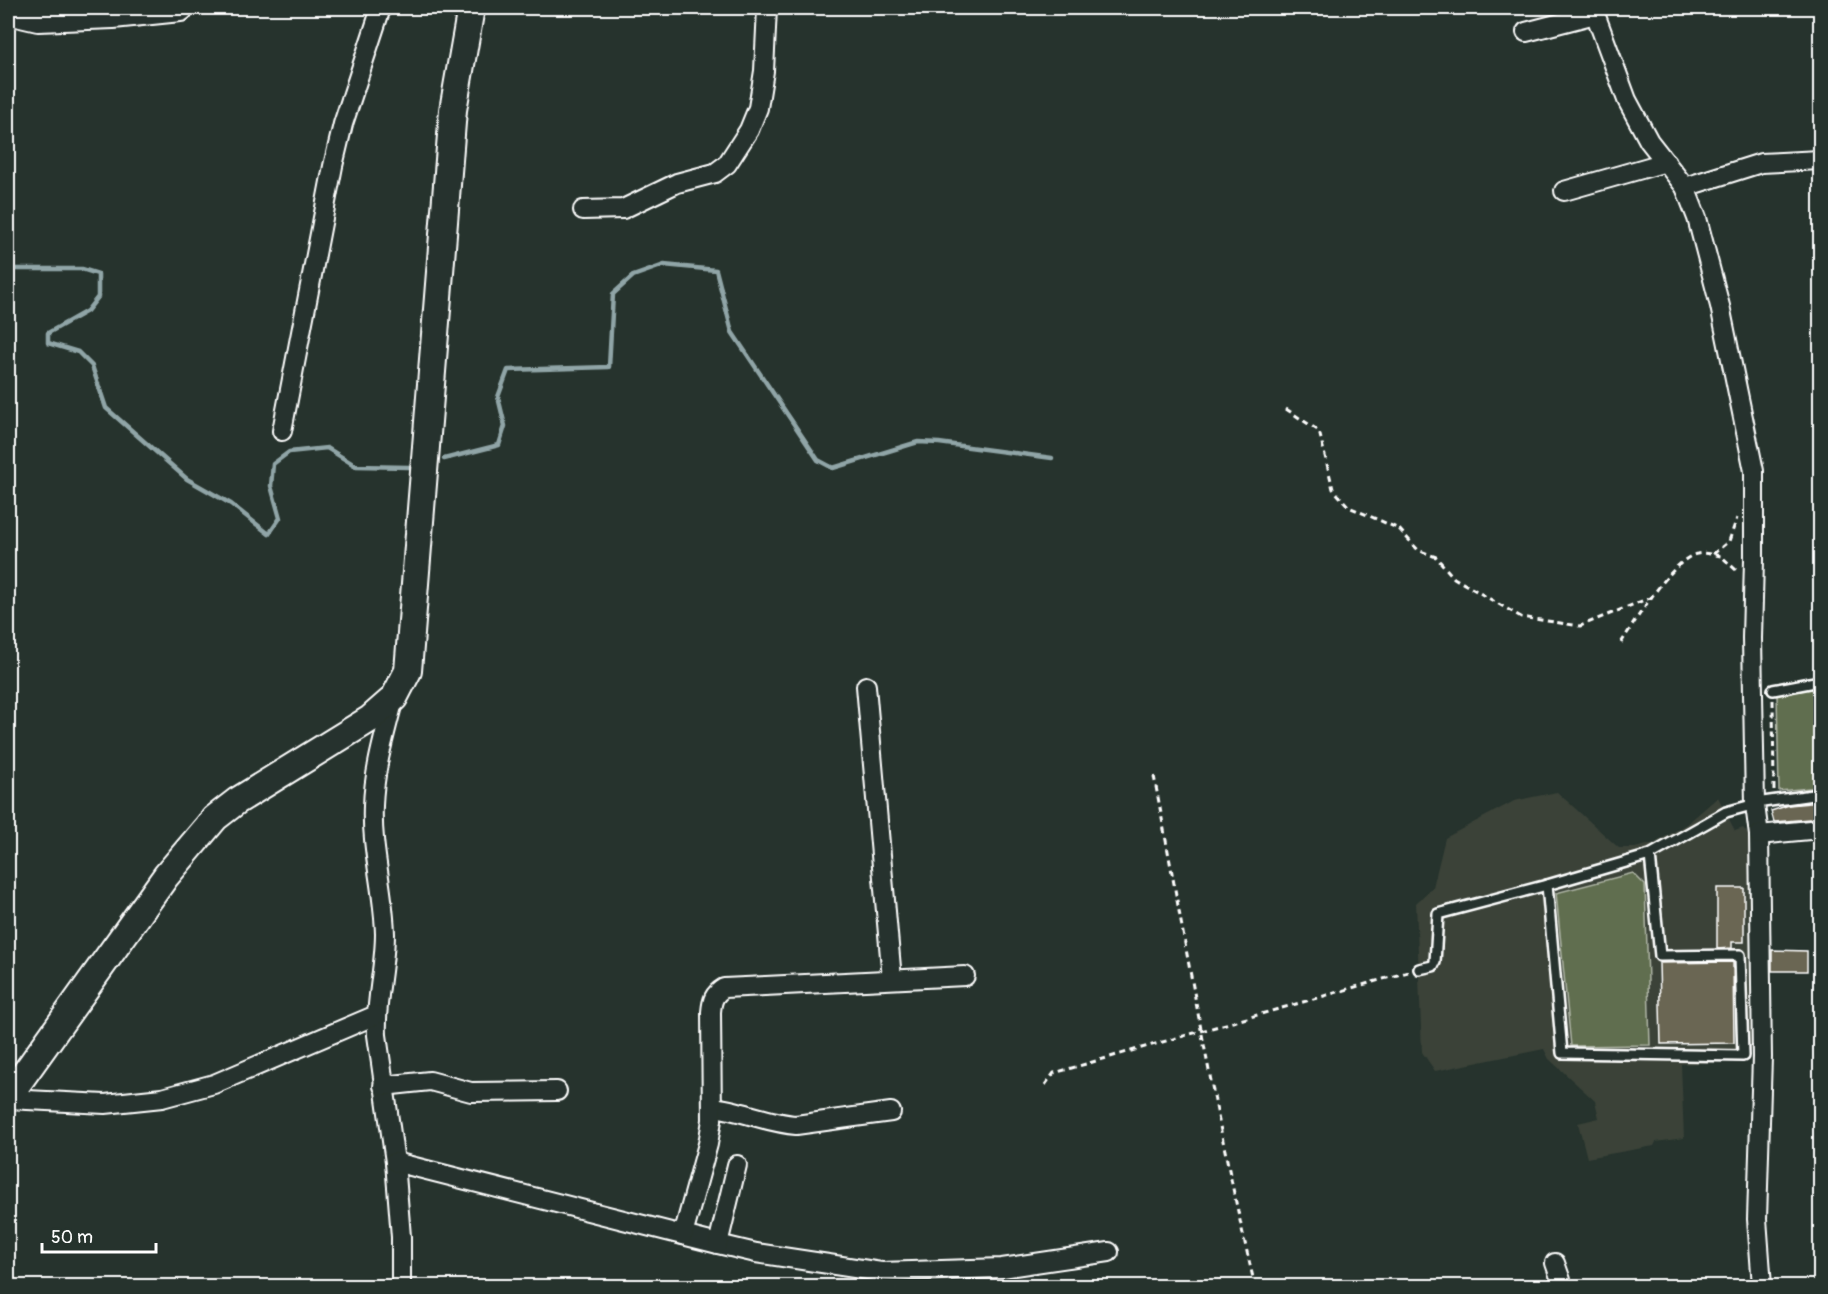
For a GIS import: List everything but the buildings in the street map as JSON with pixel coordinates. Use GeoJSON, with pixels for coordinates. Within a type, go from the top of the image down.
{"type":"FeatureCollection","features":[{"type":"Feature","properties":{"kind":"street"},"geometry":{"type":"LineString","coordinates":[[8,11],[38,18],[180,8]]}},
{"type":"Feature","properties":{"kind":"street"},"geometry":{"type":"LineString","coordinates":[[282,431],[333,166],[343,124],[381,8]]}},
{"type":"Feature","properties":{"kind":"street"},"geometry":{"type":"LineString","coordinates":[[401,1287],[401,1237],[395,1162],[383,1086],[376,1015],[385,939],[383,897],[376,858],[373,808],[376,770],[394,698],[408,670],[453,110],[471,8]]}},
{"type":"Feature","properties":{"kind":"street"},"geometry":{"type":"LineString","coordinates":[[583,210],[623,209],[677,183],[715,173],[728,164],[749,130],[758,108],[764,71],[767,8]]}},
{"type":"Feature","properties":{"kind":"street"},"geometry":{"type":"LineString","coordinates":[[1526,32],[1594,11],[1627,100],[1649,141],[1685,188],[1697,218],[1720,306],[1754,471],[1752,638],[1755,805],[1759,835],[1762,1057],[1757,1219],[1762,1287]]}},
{"type":"Feature","properties":{"kind":"street"},"geometry":{"type":"LineString","coordinates":[[1685,188],[1761,163],[1821,160]]}},
{"type":"Feature","properties":{"kind":"street"},"geometry":{"type":"LineString","coordinates":[[1564,191],[1665,162]]}},
{"type":"Feature","properties":{"kind":"street"},"geometry":{"type":"LineString","coordinates":[[866,686],[892,979]]}},
{"type":"Feature","properties":{"kind":"street"},"geometry":{"type":"LineString","coordinates":[[8,1098],[166,876],[215,818],[237,801],[370,719],[394,698]]}},
{"type":"Feature","properties":{"kind":"street"},"geometry":{"type":"LineString","coordinates":[[1759,835],[1821,829]]}},
{"type":"Feature","properties":{"kind":"street"},"geometry":{"type":"LineString","coordinates":[[683,1235],[708,1144],[713,1107],[711,1012],[712,1000],[716,993],[724,988],[965,976]]}},
{"type":"Feature","properties":{"kind":"street"},"geometry":{"type":"LineString","coordinates":[[8,1098],[105,1104],[162,1098],[214,1084],[376,1015]]}},
{"type":"Feature","properties":{"kind":"street"},"geometry":{"type":"LineString","coordinates":[[383,1086],[430,1081],[471,1092],[556,1091]]}},
{"type":"Feature","properties":{"kind":"street"},"geometry":{"type":"LineString","coordinates":[[713,1107],[728,1108],[786,1125],[891,1112]]}},
{"type":"Feature","properties":{"kind":"street"},"geometry":{"type":"LineString","coordinates":[[395,1162],[756,1253],[881,1272],[1002,1268],[1109,1252]]}},
{"type":"Feature","properties":{"kind":"street"},"geometry":{"type":"LineString","coordinates":[[718,1244],[737,1165]]}},
{"type":"Feature","properties":{"kind":"street"},"geometry":{"type":"LineString","coordinates":[[1556,1263],[1563,1287]]}},
{"type":"Feature","properties":{"kind":"lane"},"geometry":{"type":"LineString","coordinates":[[1773,690],[1821,681]]}},
{"type":"Feature","properties":{"kind":"lane"},"geometry":{"type":"LineString","coordinates":[[1419,969],[1433,966],[1435,962],[1438,914],[1650,855],[1726,812],[1774,800],[1821,794]]}},
{"type":"Feature","properties":{"kind":"lane"},"geometry":{"type":"LineString","coordinates":[[1650,855],[1660,956],[1740,955],[1743,1056]]}},
{"type":"Feature","properties":{"kind":"lane"},"geometry":{"type":"LineString","coordinates":[[1547,885],[1562,1053],[1762,1057]]}},
{"type":"Feature","properties":{"kind":"path"},"geometry":{"type":"LineString","coordinates":[[1286,409],[1319,431],[1333,489],[1349,507],[1400,529],[1418,549],[1436,557],[1454,578],[1521,617],[1580,626],[1652,597]]}},
{"type":"Feature","properties":{"kind":"path"},"geometry":{"type":"LineString","coordinates":[[1712,555],[1729,542],[1740,510]]}},
{"type":"Feature","properties":{"kind":"path"},"geometry":{"type":"LineString","coordinates":[[1620,643],[1678,565],[1697,554],[1721,555],[1754,587]]}},
{"type":"Feature","properties":{"kind":"path"},"geometry":{"type":"LineString","coordinates":[[1773,690],[1774,800]]}},
{"type":"Feature","properties":{"kind":"path"},"geometry":{"type":"LineString","coordinates":[[1154,776],[1240,1227],[1255,1287]]}},
{"type":"Feature","properties":{"kind":"path"},"geometry":{"type":"LineString","coordinates":[[1045,1085],[1054,1073],[1419,969]]}},
{"type":"Feature","properties":{"kind":"shaded area"},"geometry":{"type":"Polygon","coordinates":[[[1557,792],[1619,848],[1635,848],[1655,843],[1688,823],[1718,797],[1735,831],[1743,828],[1750,836],[1756,894],[1757,1046],[1749,1051],[1749,1061],[1681,1064],[1684,1138],[1587,1158],[1578,1123],[1599,1118],[1595,1101],[1549,1059],[1544,1049],[1435,1071],[1422,1052],[1416,903],[1433,887],[1445,838],[1514,801],[1557,792]]]}},
{"type":"Feature","properties":{"kind":"green space"},"geometry":{"type":"Polygon","coordinates":[[[1820,687],[1820,787],[1779,791],[1777,695],[1820,687]]]}},
{"type":"Feature","properties":{"kind":"green space"},"geometry":{"type":"Polygon","coordinates":[[[1633,873],[1645,885],[1650,1045],[1571,1046],[1556,893],[1633,873]]]}},
{"type":"Feature","properties":{"kind":"waterway"},"geometry":{"type":"LineString","coordinates":[[444,459],[499,445],[505,426],[498,397],[508,370],[609,367],[613,294],[633,276],[664,265],[716,270],[732,332],[818,460],[833,468],[918,442],[1052,458]]}},
{"type":"Feature","properties":{"kind":"waterway"},"geometry":{"type":"LineString","coordinates":[[8,269],[82,269],[98,274],[98,297],[87,311],[48,333],[48,343],[78,352],[92,366],[106,408],[187,479],[231,504],[269,534],[280,518],[271,486],[273,464],[289,452],[327,448],[356,466],[409,467],[416,465]]}}]}
